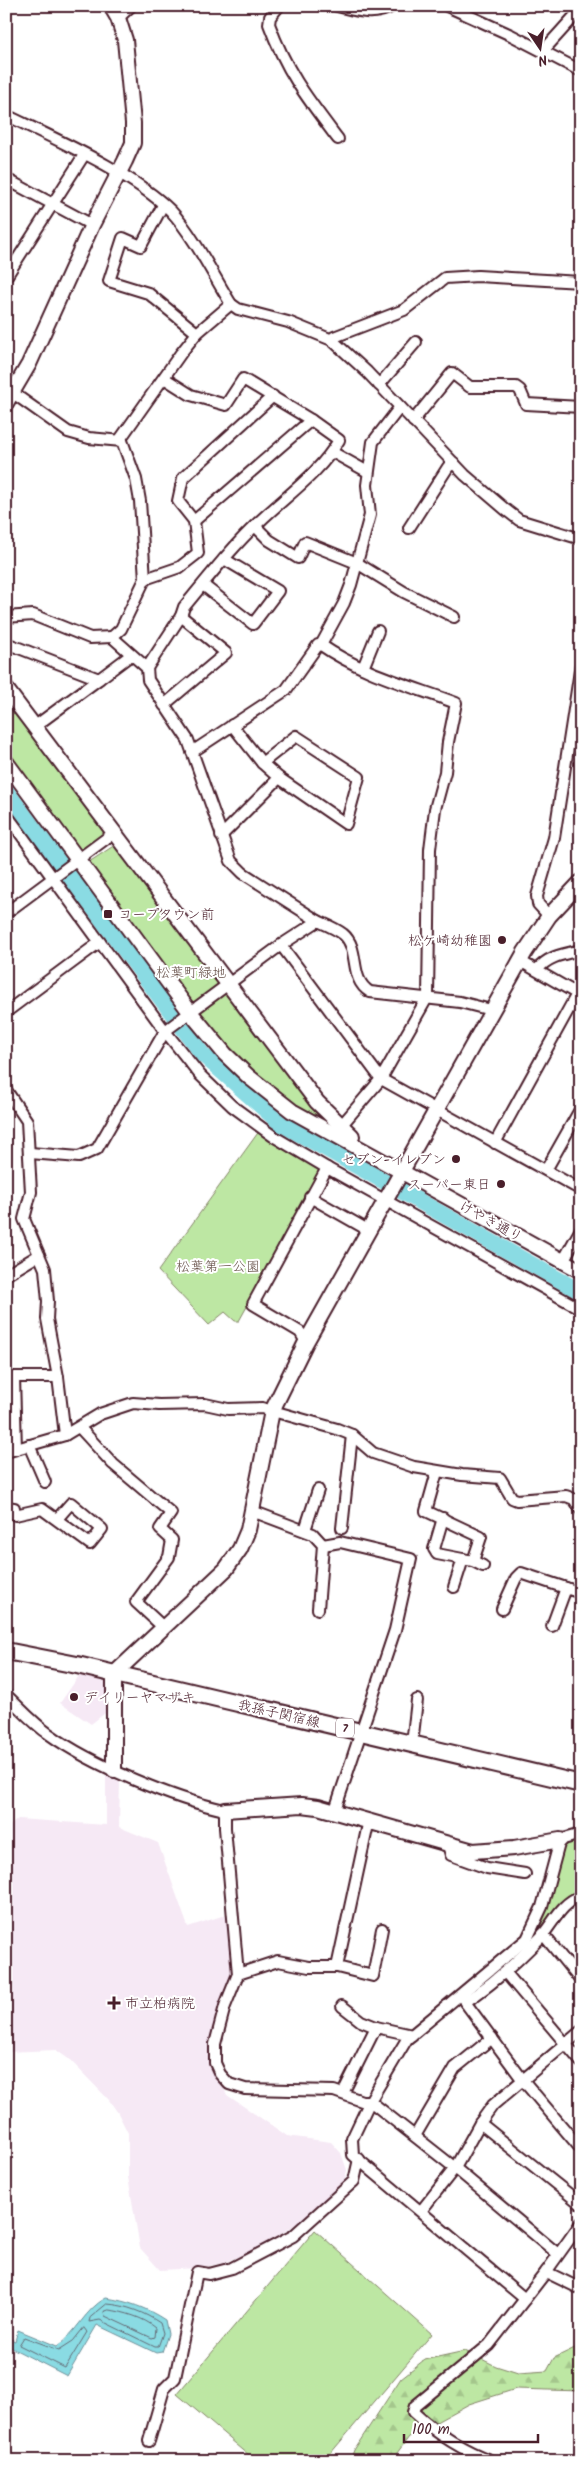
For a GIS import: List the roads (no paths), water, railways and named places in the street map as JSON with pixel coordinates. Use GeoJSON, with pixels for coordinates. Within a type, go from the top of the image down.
{"type":"FeatureCollection","features":[{"type":"Feature","properties":{"kind":"main road","name":"我孫子関宿線"},"geometry":{"type":"LineString","coordinates":[[6,1651],[114,1674],[581,1784]]}},
{"type":"Feature","properties":{"kind":"street"},"geometry":{"type":"LineString","coordinates":[[122,441],[89,438],[68,432],[9,398],[58,302],[92,225],[133,142],[125,40],[114,12],[132,6]]}},
{"type":"Feature","properties":{"kind":"street"},"geometry":{"type":"LineString","coordinates":[[279,6],[270,17],[269,24],[285,64],[305,95],[338,139]]}},
{"type":"Feature","properties":{"kind":"street"},"geometry":{"type":"LineString","coordinates":[[337,6],[368,13],[379,13],[394,6]]}},
{"type":"Feature","properties":{"kind":"street"},"geometry":{"type":"LineString","coordinates":[[446,6],[470,10],[581,71]]}},
{"type":"Feature","properties":{"kind":"street"},"geometry":{"type":"LineString","coordinates":[[543,51],[581,9]]}},
{"type":"Feature","properties":{"kind":"street"},"geometry":{"type":"LineString","coordinates":[[6,114],[118,173],[163,205],[180,222],[231,304],[238,309],[288,322],[332,340],[379,385],[465,475],[519,520],[581,539]]}},
{"type":"Feature","properties":{"kind":"street"},"geometry":{"type":"LineString","coordinates":[[6,276],[84,155]]}},
{"type":"Feature","properties":{"kind":"street"},"geometry":{"type":"LineString","coordinates":[[6,179],[92,225]]}},
{"type":"Feature","properties":{"kind":"street"},"geometry":{"type":"LineString","coordinates":[[163,205],[141,246],[123,238],[110,281],[148,293],[197,333]]}},
{"type":"Feature","properties":{"kind":"street"},"geometry":{"type":"LineString","coordinates":[[332,340],[334,337],[404,310],[445,278],[478,276],[581,282]]}},
{"type":"Feature","properties":{"kind":"street"},"geometry":{"type":"LineString","coordinates":[[112,638],[121,629],[145,579],[140,501],[136,480],[121,438],[197,333],[231,304]]}},
{"type":"Feature","properties":{"kind":"street"},"geometry":{"type":"LineString","coordinates":[[379,385],[416,342]]}},
{"type":"Feature","properties":{"kind":"street"},"geometry":{"type":"LineString","coordinates":[[413,421],[452,373],[470,387],[516,387],[520,390],[526,404],[581,408]]}},
{"type":"Feature","properties":{"kind":"street"},"geometry":{"type":"LineString","coordinates":[[164,378],[191,395],[226,404],[243,379],[312,420],[339,440],[319,468],[255,526],[224,559],[184,607],[181,616],[147,668],[148,680],[188,740],[231,862],[243,873],[318,921],[344,935],[350,946],[361,987],[370,992],[428,998],[468,1004],[491,1010]]}},
{"type":"Feature","properties":{"kind":"street"},"geometry":{"type":"LineString","coordinates":[[145,579],[180,567],[198,553],[194,521],[178,501],[183,478],[273,396]]}},
{"type":"Feature","properties":{"kind":"street"},"geometry":{"type":"LineString","coordinates":[[192,752],[286,690],[318,645],[321,645],[344,603],[370,515],[367,485],[373,442],[400,407]]}},
{"type":"Feature","properties":{"kind":"street"},"geometry":{"type":"LineString","coordinates":[[194,521],[312,420]]}},
{"type":"Feature","properties":{"kind":"street"},"geometry":{"type":"LineString","coordinates":[[332,452],[368,472]]}},
{"type":"Feature","properties":{"kind":"street"},"geometry":{"type":"LineString","coordinates":[[409,528],[448,467],[454,463]]}},
{"type":"Feature","properties":{"kind":"street"},"geometry":{"type":"LineString","coordinates":[[255,526],[269,540],[298,558],[305,542],[357,563],[404,592],[454,617]]}},
{"type":"Feature","properties":{"kind":"street"},"geometry":{"type":"LineString","coordinates":[[203,585],[253,624],[278,591],[224,559]]}},
{"type":"Feature","properties":{"kind":"street"},"geometry":{"type":"LineString","coordinates":[[6,617],[33,615],[90,638],[112,638],[147,668]]}},
{"type":"Feature","properties":{"kind":"street"},"geometry":{"type":"LineString","coordinates":[[164,705],[226,653],[181,616]]}},
{"type":"Feature","properties":{"kind":"street"},"geometry":{"type":"LineString","coordinates":[[363,668],[378,630]]}},
{"type":"Feature","properties":{"kind":"street"},"geometry":{"type":"LineString","coordinates":[[6,644],[99,679]]}},
{"type":"Feature","properties":{"kind":"street"},"geometry":{"type":"LineString","coordinates":[[321,645],[363,668],[398,683],[456,703],[445,772],[434,809],[430,849],[428,998],[381,1079],[340,1127]]}},
{"type":"Feature","properties":{"kind":"street"},"geometry":{"type":"LineString","coordinates":[[34,727],[131,655]]}},
{"type":"Feature","properties":{"kind":"street"},"geometry":{"type":"LineString","coordinates":[[549,916],[538,904],[537,896],[554,838],[581,664]]}},
{"type":"Feature","properties":{"kind":"street"},"geometry":{"type":"LineString","coordinates":[[6,689],[316,1102],[340,1127],[398,1176]]}},
{"type":"Feature","properties":{"kind":"street"},"geometry":{"type":"LineString","coordinates":[[232,725],[262,763],[279,778],[346,824],[359,777],[296,736],[262,763]]}},
{"type":"Feature","properties":{"kind":"street"},"geometry":{"type":"LineString","coordinates":[[6,762],[187,1015],[249,1077],[284,1105],[398,1176]]}},
{"type":"Feature","properties":{"kind":"street"},"geometry":{"type":"LineString","coordinates":[[221,836],[279,778]]}},
{"type":"Feature","properties":{"kind":"street"},"geometry":{"type":"LineString","coordinates":[[6,814],[55,876],[100,942],[168,1029],[200,1075],[232,1106],[273,1136],[327,1168],[386,1198],[581,1309]]}},
{"type":"Feature","properties":{"kind":"street"},"geometry":{"type":"LineString","coordinates":[[6,913],[115,832]]}},
{"type":"Feature","properties":{"kind":"street"},"geometry":{"type":"LineString","coordinates":[[114,1770],[114,1674],[226,1569],[244,1542],[272,1411],[306,1342],[520,961],[549,916],[581,882]]}},
{"type":"Feature","properties":{"kind":"street"},"geometry":{"type":"LineString","coordinates":[[30,1153],[79,1157],[97,1149],[168,1029],[318,921]]}},
{"type":"Feature","properties":{"kind":"street"},"geometry":{"type":"LineString","coordinates":[[6,1012],[100,942]]}},
{"type":"Feature","properties":{"kind":"street"},"geometry":{"type":"LineString","coordinates":[[281,946],[381,1079],[581,1190]]}},
{"type":"Feature","properties":{"kind":"street"},"geometry":{"type":"LineString","coordinates":[[537,970],[544,961],[581,950]]}},
{"type":"Feature","properties":{"kind":"street"},"geometry":{"type":"LineString","coordinates":[[495,1143],[579,995],[520,961]]}},
{"type":"Feature","properties":{"kind":"street"},"geometry":{"type":"LineString","coordinates":[[6,1090],[27,1121],[31,1192],[24,1219],[45,1269],[48,1301],[46,1319],[58,1377],[65,1435]]}},
{"type":"Feature","properties":{"kind":"street"},"geometry":{"type":"LineString","coordinates":[[546,1170],[581,1108]]}},
{"type":"Feature","properties":{"kind":"street"},"geometry":{"type":"LineString","coordinates":[[306,1342],[300,1332],[252,1304],[327,1168]]}},
{"type":"Feature","properties":{"kind":"street","name":"けやき通り"},"geometry":{"type":"LineString","coordinates":[[398,1176],[581,1271]]}},
{"type":"Feature","properties":{"kind":"street"},"geometry":{"type":"LineString","coordinates":[[310,1197],[368,1230]]}},
{"type":"Feature","properties":{"kind":"street"},"geometry":{"type":"LineString","coordinates":[[563,1261],[581,1229]]}},
{"type":"Feature","properties":{"kind":"street"},"geometry":{"type":"LineString","coordinates":[[6,1275],[39,1255]]}},
{"type":"Feature","properties":{"kind":"street"},"geometry":{"type":"LineString","coordinates":[[58,1377],[14,1377],[11,1450],[65,1435],[80,1428],[100,1414],[133,1403],[159,1405],[205,1404],[228,1409],[262,1408],[352,1435],[373,1453],[414,1467],[437,1472],[500,1478],[512,1498],[517,1500],[566,1496],[574,1499],[581,1510]]}},
{"type":"Feature","properties":{"kind":"street"},"geometry":{"type":"LineString","coordinates":[[80,1428],[114,1464],[171,1513],[160,1529],[172,1540],[169,1557],[136,1602],[163,1627]]}},
{"type":"Feature","properties":{"kind":"street"},"geometry":{"type":"LineString","coordinates":[[342,1528],[352,1435]]}},
{"type":"Feature","properties":{"kind":"street"},"geometry":{"type":"LineString","coordinates":[[29,1445],[45,1482]]}},
{"type":"Feature","properties":{"kind":"street"},"geometry":{"type":"LineString","coordinates":[[437,1472],[426,1510],[481,1537],[454,1587]]}},
{"type":"Feature","properties":{"kind":"street"},"geometry":{"type":"LineString","coordinates":[[305,1530],[318,1490]]}},
{"type":"Feature","properties":{"kind":"street"},"geometry":{"type":"LineString","coordinates":[[6,1507],[14,1508],[15,1515],[42,1509],[57,1519]]}},
{"type":"Feature","properties":{"kind":"street"},"geometry":{"type":"LineString","coordinates":[[252,1511],[305,1530],[313,1534],[322,1545],[318,1609]]}},
{"type":"Feature","properties":{"kind":"street"},"geometry":{"type":"LineString","coordinates":[[443,1518],[434,1549],[437,1554],[468,1560],[483,1566]]}},
{"type":"Feature","properties":{"kind":"street"},"geometry":{"type":"LineString","coordinates":[[322,1545],[340,1542],[411,1559],[395,1630],[334,1810]]}},
{"type":"Feature","properties":{"kind":"street"},"geometry":{"type":"LineString","coordinates":[[502,1609],[516,1578],[521,1573],[581,1593]]}},
{"type":"Feature","properties":{"kind":"street"},"geometry":{"type":"LineString","coordinates":[[552,1626],[566,1588]]}},
{"type":"Feature","properties":{"kind":"street"},"geometry":{"type":"LineString","coordinates":[[6,1695],[49,1734],[77,1752],[114,1770],[197,1804],[225,1810],[302,1805],[334,1810],[448,1845],[473,1850],[490,1850],[560,1840],[581,1834]]}},
{"type":"Feature","properties":{"kind":"street"},"geometry":{"type":"LineString","coordinates":[[412,1744],[417,1700]]}},
{"type":"Feature","properties":{"kind":"street"},"geometry":{"type":"LineString","coordinates":[[225,1810],[238,1974],[225,2006],[215,2044],[215,2063],[220,2074],[229,2084],[245,2089],[343,2093],[362,2101],[370,2101],[455,2168],[558,2254]]}},
{"type":"Feature","properties":{"kind":"street"},"geometry":{"type":"LineString","coordinates":[[337,1967],[370,1820]]}},
{"type":"Feature","properties":{"kind":"street"},"geometry":{"type":"LineString","coordinates":[[525,2299],[353,2155],[352,2139],[370,2101],[407,2039],[463,1999],[528,1939],[542,1907],[560,1840]]}},
{"type":"Feature","properties":{"kind":"street"},"geometry":{"type":"LineString","coordinates":[[448,1845],[450,1855],[487,1868],[525,1874]]}},
{"type":"Feature","properties":{"kind":"street"},"geometry":{"type":"LineString","coordinates":[[463,1999],[484,1990],[543,1934],[560,1910],[581,1896]]}},
{"type":"Feature","properties":{"kind":"street"},"geometry":{"type":"LineString","coordinates":[[238,1974],[278,1961],[309,1967],[337,1967],[373,1976],[382,1929]]}},
{"type":"Feature","properties":{"kind":"street"},"geometry":{"type":"LineString","coordinates":[[543,1934],[581,1980]]}},
{"type":"Feature","properties":{"kind":"street"},"geometry":{"type":"LineString","coordinates":[[504,1972],[581,2062]]}},
{"type":"Feature","properties":{"kind":"street"},"geometry":{"type":"LineString","coordinates":[[463,1999],[522,2079],[581,2149]]}},
{"type":"Feature","properties":{"kind":"street"},"geometry":{"type":"LineString","coordinates":[[342,2006],[361,2021],[376,2027],[412,2035]]}},
{"type":"Feature","properties":{"kind":"street"},"geometry":{"type":"LineString","coordinates":[[343,2093],[376,2027]]}},
{"type":"Feature","properties":{"kind":"street"},"geometry":{"type":"LineString","coordinates":[[422,2211],[455,2168],[493,2104],[581,2031]]}},
{"type":"Feature","properties":{"kind":"street"},"geometry":{"type":"LineString","coordinates":[[415,2136],[455,2068],[492,2038]]}},
{"type":"Feature","properties":{"kind":"street"},"geometry":{"type":"LineString","coordinates":[[480,2123],[581,2204]]}},
{"type":"Feature","properties":{"kind":"street"},"geometry":{"type":"LineString","coordinates":[[149,2441],[164,2389],[175,2378],[197,2272],[209,2274],[232,2268],[294,2236],[354,2181],[359,2159]]}},
{"type":"Feature","properties":{"kind":"street"},"geometry":{"type":"LineString","coordinates":[[492,2461],[475,2455],[437,2434],[413,2412],[415,2406],[489,2345],[546,2272],[581,2223]]}},
{"type":"Feature","properties":{"kind":"street"},"geometry":{"type":"LineString","coordinates":[[546,2272],[581,2289]]}},
{"type":"Feature","properties":{"kind":"water"},"geometry":{"type":"Polygon","coordinates":[[[106,2298],[137,2306],[165,2320],[168,2334],[162,2352],[156,2353],[97,2325],[67,2376],[6,2345],[6,2337],[15,2341],[18,2330],[57,2346],[98,2303],[106,2298]]]}},
{"type":"Feature","properties":{"kind":"waterway"},"geometry":{"type":"LineString","coordinates":[[6,791],[203,1055],[280,1123],[581,1292]]}},
{"type":"Feature","properties":{"kind":"place","name":"コープタウン前"},"geometry":{"type":"Point","coordinates":[108,914]}},
{"type":"Feature","properties":{"kind":"place","name":"松ケ崎幼稚園"},"geometry":{"type":"Point","coordinates":[502,940]}},
{"type":"Feature","properties":{"kind":"place","name":"セブン-イレブン"},"geometry":{"type":"Point","coordinates":[456,1159]}},
{"type":"Feature","properties":{"kind":"place","name":"スーパー東日"},"geometry":{"type":"Point","coordinates":[501,1184]}},
{"type":"Feature","properties":{"kind":"place","name":"デイリーヤマザキ"},"geometry":{"type":"Point","coordinates":[74,1697]}},
{"type":"Feature","properties":{"kind":"place","name":"市立柏病院"},"geometry":{"type":"Point","coordinates":[114,2003]}},
{"type":"Feature","properties":{"kind":"park label","name":"松葉町緑地"},"geometry":{"type":"Point","coordinates":[191,972]}},
{"type":"Feature","properties":{"kind":"park label","name":"松葉第一公園"},"geometry":{"type":"Point","coordinates":[218,1266]}}]}
